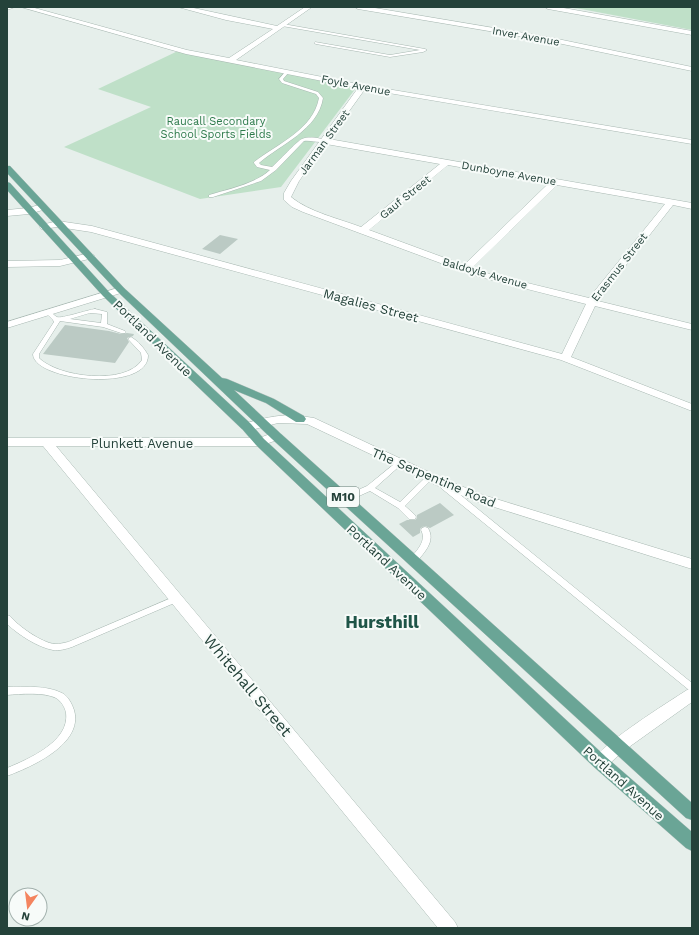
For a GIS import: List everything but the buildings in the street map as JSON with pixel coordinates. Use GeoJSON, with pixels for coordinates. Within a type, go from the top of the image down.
{"type":"FeatureCollection","features":[{"type":"Feature","properties":{"kind":"main road","name":"Portland Avenue"},"geometry":{"type":"LineString","coordinates":[[7,168],[121,290],[276,436],[617,747],[692,813]]}},
{"type":"Feature","properties":{"kind":"main road","name":"Portland Avenue"},"geometry":{"type":"LineString","coordinates":[[9,188],[106,294],[247,427],[260,442],[600,762],[692,843]]}},
{"type":"Feature","properties":{"kind":"main road"},"geometry":{"type":"LineString","coordinates":[[216,378],[270,401],[300,419]]}},
{"type":"Feature","properties":{"kind":"street"},"geometry":{"type":"LineString","coordinates":[[7,8],[12,7]]}},
{"type":"Feature","properties":{"kind":"street","name":"Foyle Avenue"},"geometry":{"type":"LineString","coordinates":[[24,7],[170,48],[230,61],[363,87],[692,142]]}},
{"type":"Feature","properties":{"kind":"street"},"geometry":{"type":"LineString","coordinates":[[181,7],[226,18],[280,26]]}},
{"type":"Feature","properties":{"kind":"street"},"geometry":{"type":"LineString","coordinates":[[230,61],[309,7]]}},
{"type":"Feature","properties":{"kind":"street","name":"Inver Avenue"},"geometry":{"type":"LineString","coordinates":[[358,7],[554,40],[692,68]]}},
{"type":"Feature","properties":{"kind":"street"},"geometry":{"type":"LineString","coordinates":[[548,7],[692,33]]}},
{"type":"Feature","properties":{"kind":"street","name":"Jarman Street"},"geometry":{"type":"LineString","coordinates":[[287,198],[288,193],[295,181],[363,87]]}},
{"type":"Feature","properties":{"kind":"street","name":"Dunboyne Avenue"},"geometry":{"type":"LineString","coordinates":[[325,141],[692,206]]}},
{"type":"Feature","properties":{"kind":"street","name":"Gauf Street"},"geometry":{"type":"LineString","coordinates":[[362,231],[447,162]]}},
{"type":"Feature","properties":{"kind":"street"},"geometry":{"type":"LineString","coordinates":[[465,269],[556,181]]}},
{"type":"Feature","properties":{"kind":"street","name":"Baldoyle Avenue"},"geometry":{"type":"LineString","coordinates":[[287,198],[290,202],[300,208],[465,269],[495,278],[692,327]]}},
{"type":"Feature","properties":{"kind":"street","name":"Erasmus Street"},"geometry":{"type":"LineString","coordinates":[[565,358],[592,301],[671,202]]}},
{"type":"Feature","properties":{"kind":"street"},"geometry":{"type":"LineString","coordinates":[[7,213],[29,211],[43,207]]}},
{"type":"Feature","properties":{"kind":"street","name":"Magalies Street"},"geometry":{"type":"LineString","coordinates":[[44,227],[58,224],[92,229],[565,358],[692,408]]}},
{"type":"Feature","properties":{"kind":"street"},"geometry":{"type":"LineString","coordinates":[[7,264],[50,264],[90,256]]}},
{"type":"Feature","properties":{"kind":"street"},"geometry":{"type":"LineString","coordinates":[[7,325],[121,290]]}},
{"type":"Feature","properties":{"kind":"street","name":"The Serpentine Road"},"geometry":{"type":"LineString","coordinates":[[247,427],[262,422],[286,418],[310,421],[435,480],[487,501],[692,564]]}},
{"type":"Feature","properties":{"kind":"street","name":"Plunkett Avenue"},"geometry":{"type":"LineString","coordinates":[[7,442],[260,442],[276,436]]}},
{"type":"Feature","properties":{"kind":"street","name":"Whitehall Street"},"geometry":{"type":"LineString","coordinates":[[47,443],[449,928]]}},
{"type":"Feature","properties":{"kind":"street"},"geometry":{"type":"LineString","coordinates":[[600,762],[617,747],[692,694]]}},
{"type":"Feature","properties":{"kind":"lane"},"geometry":{"type":"LineString","coordinates":[[280,26],[425,50],[423,52],[390,56],[316,43]]}},
{"type":"Feature","properties":{"kind":"lane"},"geometry":{"type":"LineString","coordinates":[[274,169],[259,166],[256,163],[294,138],[303,130],[318,110],[321,103],[321,98],[317,93],[283,82],[281,79],[287,72]]}},
{"type":"Feature","properties":{"kind":"lane"},"geometry":{"type":"LineString","coordinates":[[211,196],[259,180],[274,169],[303,140],[311,139],[325,141]]}},
{"type":"Feature","properties":{"kind":"lane"},"geometry":{"type":"LineString","coordinates":[[104,325],[105,313],[99,311],[59,319],[36,354],[36,358],[43,365],[55,370],[93,378],[115,377],[126,374],[144,362],[145,354],[131,339]]}},
{"type":"Feature","properties":{"kind":"lane"},"geometry":{"type":"LineString","coordinates":[[48,312],[59,319],[104,325],[123,332]]}},
{"type":"Feature","properties":{"kind":"lane"},"geometry":{"type":"LineString","coordinates":[[345,499],[370,488],[400,464]]}},
{"type":"Feature","properties":{"kind":"lane"},"geometry":{"type":"LineString","coordinates":[[401,506],[435,480],[692,688]]}},
{"type":"Feature","properties":{"kind":"lane"},"geometry":{"type":"LineString","coordinates":[[370,488],[401,506],[412,517]]}},
{"type":"Feature","properties":{"kind":"lane"},"geometry":{"type":"LineString","coordinates":[[413,561],[428,539],[428,534],[425,530]]}},
{"type":"Feature","properties":{"kind":"lane"},"geometry":{"type":"LineString","coordinates":[[7,618],[28,634],[48,645],[61,647],[69,645],[176,599]]}},
{"type":"Feature","properties":{"kind":"lane"},"geometry":{"type":"LineString","coordinates":[[7,690],[48,692],[60,696],[68,705],[72,716],[69,729],[60,742],[33,761],[7,772]]}},
{"type":"Feature","properties":{"kind":"green space"},"geometry":{"type":"Polygon","coordinates":[[[566,7],[692,7],[692,30],[581,9],[566,7]]]}},
{"type":"Feature","properties":{"kind":"green space","name":"Raucall Secondary School Sports Fields"},"geometry":{"type":"Polygon","coordinates":[[[180,50],[356,88],[281,187],[200,199],[64,147],[151,107],[98,89],[180,50]]]}},
{"type":"Feature","properties":{"kind":"district","name":"Hursthill"},"geometry":{"type":"Point","coordinates":[382,622]}}]}
